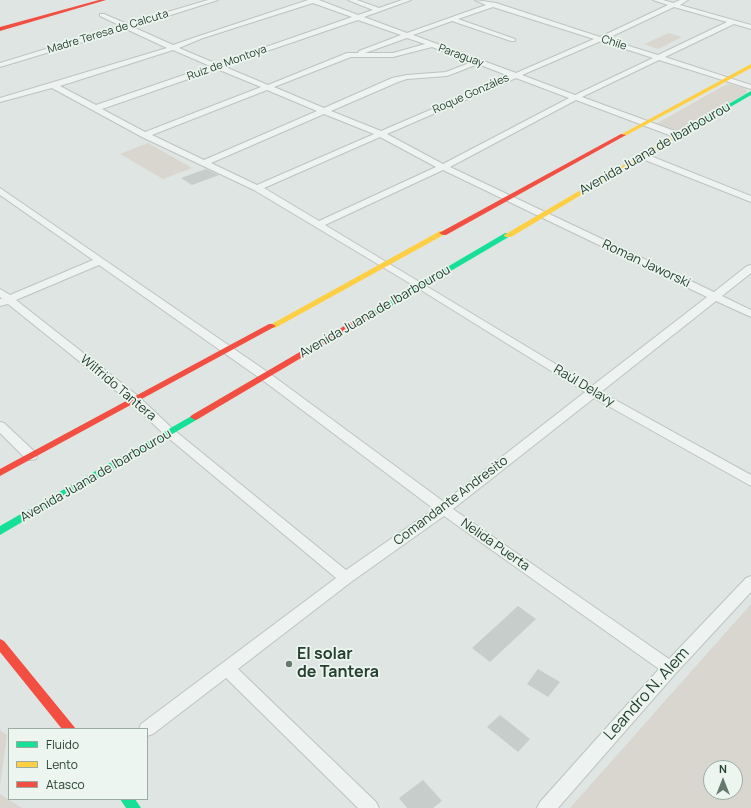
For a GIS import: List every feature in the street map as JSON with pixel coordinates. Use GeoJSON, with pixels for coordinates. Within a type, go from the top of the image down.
{"type":"FeatureCollection","features":[{"type":"Feature","properties":{"kind":"main road"},"geometry":{"type":"LineString","coordinates":[[0,29],[104,0]]}},
{"type":"Feature","properties":{"kind":"main road","name":"Avenida Juana de Ibarbourou"},"geometry":{"type":"LineString","coordinates":[[0,473],[751,66]]}},
{"type":"Feature","properties":{"kind":"main road","name":"Avenida Juana de Ibarbourou"},"geometry":{"type":"LineString","coordinates":[[0,531],[170,433],[420,285],[680,136],[751,93]]}},
{"type":"Feature","properties":{"kind":"main road"},"geometry":{"type":"LineString","coordinates":[[0,644],[69,728]]}},
{"type":"Feature","properties":{"kind":"main road"},"geometry":{"type":"LineString","coordinates":[[128,800],[134,808]]}},
{"type":"Feature","properties":{"kind":"street","name":"Madre Teresa de Calcuta"},"geometry":{"type":"LineString","coordinates":[[0,65],[215,0]]}},
{"type":"Feature","properties":{"kind":"street"},"geometry":{"type":"LineString","coordinates":[[0,100],[173,48],[201,37],[314,0]]}},
{"type":"Feature","properties":{"kind":"street","name":"Paraguay"},"geometry":{"type":"LineString","coordinates":[[314,0],[514,76],[680,136]]}},
{"type":"Feature","properties":{"kind":"street"},"geometry":{"type":"LineString","coordinates":[[351,0],[379,10]]}},
{"type":"Feature","properties":{"kind":"street","name":"Ruiz de Montoya"},"geometry":{"type":"LineString","coordinates":[[96,108],[408,0]]}},
{"type":"Feature","properties":{"kind":"street","name":"Chile"},"geometry":{"type":"LineString","coordinates":[[478,0],[751,87]]}},
{"type":"Feature","properties":{"kind":"street"},"geometry":{"type":"LineString","coordinates":[[53,85],[145,135],[350,55],[505,0]]}},
{"type":"Feature","properties":{"kind":"street"},"geometry":{"type":"LineString","coordinates":[[656,0],[751,27]]}},
{"type":"Feature","properties":{"kind":"street","name":"Roque Gonzáles"},"geometry":{"type":"LineString","coordinates":[[256,188],[600,39],[685,0]]}},
{"type":"Feature","properties":{"kind":"street","name":"Roman Jaworski"},"geometry":{"type":"LineString","coordinates":[[102,15],[173,48],[380,134],[442,167],[751,314]]}},
{"type":"Feature","properties":{"kind":"street"},"geometry":{"type":"LineString","coordinates":[[451,19],[513,40]]}},
{"type":"Feature","properties":{"kind":"street"},"geometry":{"type":"LineString","coordinates":[[319,224],[442,167],[576,98],[733,22]]}},
{"type":"Feature","properties":{"kind":"street"},"geometry":{"type":"LineString","coordinates":[[350,55],[393,55],[431,44]]}},
{"type":"Feature","properties":{"kind":"street"},"geometry":{"type":"LineString","coordinates":[[204,163],[395,80],[407,77],[447,74],[477,62]]}},
{"type":"Feature","properties":{"kind":"street","name":"Raúl Delavy"},"geometry":{"type":"LineString","coordinates":[[145,135],[256,188],[386,264],[593,392],[751,481]]}},
{"type":"Feature","properties":{"kind":"street"},"geometry":{"type":"LineString","coordinates":[[643,156],[751,198]]}},
{"type":"Feature","properties":{"kind":"street","name":"Nelida Puerta"},"geometry":{"type":"LineString","coordinates":[[0,191],[265,376],[444,509],[670,668]]}},
{"type":"Feature","properties":{"kind":"street"},"geometry":{"type":"LineString","coordinates":[[3,298],[100,261]]}},
{"type":"Feature","properties":{"kind":"street","name":"Comandante Andresito"},"geometry":{"type":"LineString","coordinates":[[148,728],[346,578],[444,509],[751,268]]}},
{"type":"Feature","properties":{"kind":"street","name":"Wilfrido Tantera"},"geometry":{"type":"LineString","coordinates":[[3,298],[135,400],[170,433],[346,578]]}},
{"type":"Feature","properties":{"kind":"street"},"geometry":{"type":"LineString","coordinates":[[0,426],[31,456]]}},
{"type":"Feature","properties":{"kind":"street","name":"Leandro N. Alem"},"geometry":{"type":"LineString","coordinates":[[546,808],[670,668],[751,582]]}},
{"type":"Feature","properties":{"kind":"street"},"geometry":{"type":"LineString","coordinates":[[227,669],[370,808]]}},
{"type":"Feature","properties":{"kind":"shaded area"},"geometry":{"type":"Polygon","coordinates":[[[669,33],[682,37],[658,49],[644,44],[669,33]]]}},
{"type":"Feature","properties":{"kind":"shaded area"},"geometry":{"type":"Polygon","coordinates":[[[730,84],[746,89],[747,93],[679,132],[674,133],[657,128],[656,124],[725,85],[730,84]]]}},
{"type":"Feature","properties":{"kind":"shaded area"},"geometry":{"type":"Polygon","coordinates":[[[148,143],[192,168],[163,179],[120,154],[148,143]]]}},
{"type":"Feature","properties":{"kind":"shaded area"},"geometry":{"type":"Polygon","coordinates":[[[751,604],[751,808],[570,808],[751,604]]]}},
{"type":"Feature","properties":{"kind":"shaded area"},"geometry":{"type":"Polygon","coordinates":[[[0,730],[7,735],[0,786],[0,730]]]}},
{"type":"Feature","properties":{"kind":"shaded area"},"geometry":{"type":"Polygon","coordinates":[[[0,794],[22,808],[0,808],[0,794]]]}},
{"type":"Feature","properties":{"kind":"building"},"geometry":{"type":"Polygon","coordinates":[[[206,169],[219,175],[192,185],[181,178],[206,169]]]}},
{"type":"Feature","properties":{"kind":"building"},"geometry":{"type":"Polygon","coordinates":[[[518,606],[536,619],[490,662],[472,648],[518,606]]]}},
{"type":"Feature","properties":{"kind":"building"},"geometry":{"type":"Polygon","coordinates":[[[538,669],[560,682],[548,697],[527,684],[538,669]]]}},
{"type":"Feature","properties":{"kind":"building"},"geometry":{"type":"Polygon","coordinates":[[[500,715],[530,739],[518,752],[487,727],[500,715]]]}},
{"type":"Feature","properties":{"kind":"building"},"geometry":{"type":"Polygon","coordinates":[[[423,780],[442,801],[433,808],[407,808],[399,798],[423,780]]]}},
{"type":"Feature","properties":{"kind":"traffic: fast"},"geometry":{"type":"LineString","coordinates":[[673,138],[751,93]]}},
{"type":"Feature","properties":{"kind":"traffic: fast"},"geometry":{"type":"LineString","coordinates":[[373,313],[508,235]]}},
{"type":"Feature","properties":{"kind":"traffic: fast"},"geometry":{"type":"LineString","coordinates":[[0,531],[195,417]]}},
{"type":"Feature","properties":{"kind":"traffic: fast"},"geometry":{"type":"LineString","coordinates":[[128,800],[134,808]]}},
{"type":"Feature","properties":{"kind":"traffic: slow"},"geometry":{"type":"LineString","coordinates":[[623,135],[751,66]]}},
{"type":"Feature","properties":{"kind":"traffic: slow"},"geometry":{"type":"LineString","coordinates":[[508,235],[673,138]]}},
{"type":"Feature","properties":{"kind":"traffic: slow"},"geometry":{"type":"LineString","coordinates":[[272,326],[443,233]]}},
{"type":"Feature","properties":{"kind":"traffic: jam"},"geometry":{"type":"LineString","coordinates":[[0,29],[104,0]]}},
{"type":"Feature","properties":{"kind":"traffic: jam"},"geometry":{"type":"LineString","coordinates":[[443,233],[623,135]]}},
{"type":"Feature","properties":{"kind":"traffic: jam"},"geometry":{"type":"LineString","coordinates":[[195,417],[373,313]]}},
{"type":"Feature","properties":{"kind":"traffic: jam"},"geometry":{"type":"LineString","coordinates":[[0,473],[272,326]]}},
{"type":"Feature","properties":{"kind":"traffic: jam"},"geometry":{"type":"LineString","coordinates":[[0,644],[69,728]]}},
{"type":"Feature","properties":{"kind":"place","name":"El solar de Tantera"},"geometry":{"type":"Point","coordinates":[289,664]}}]}
